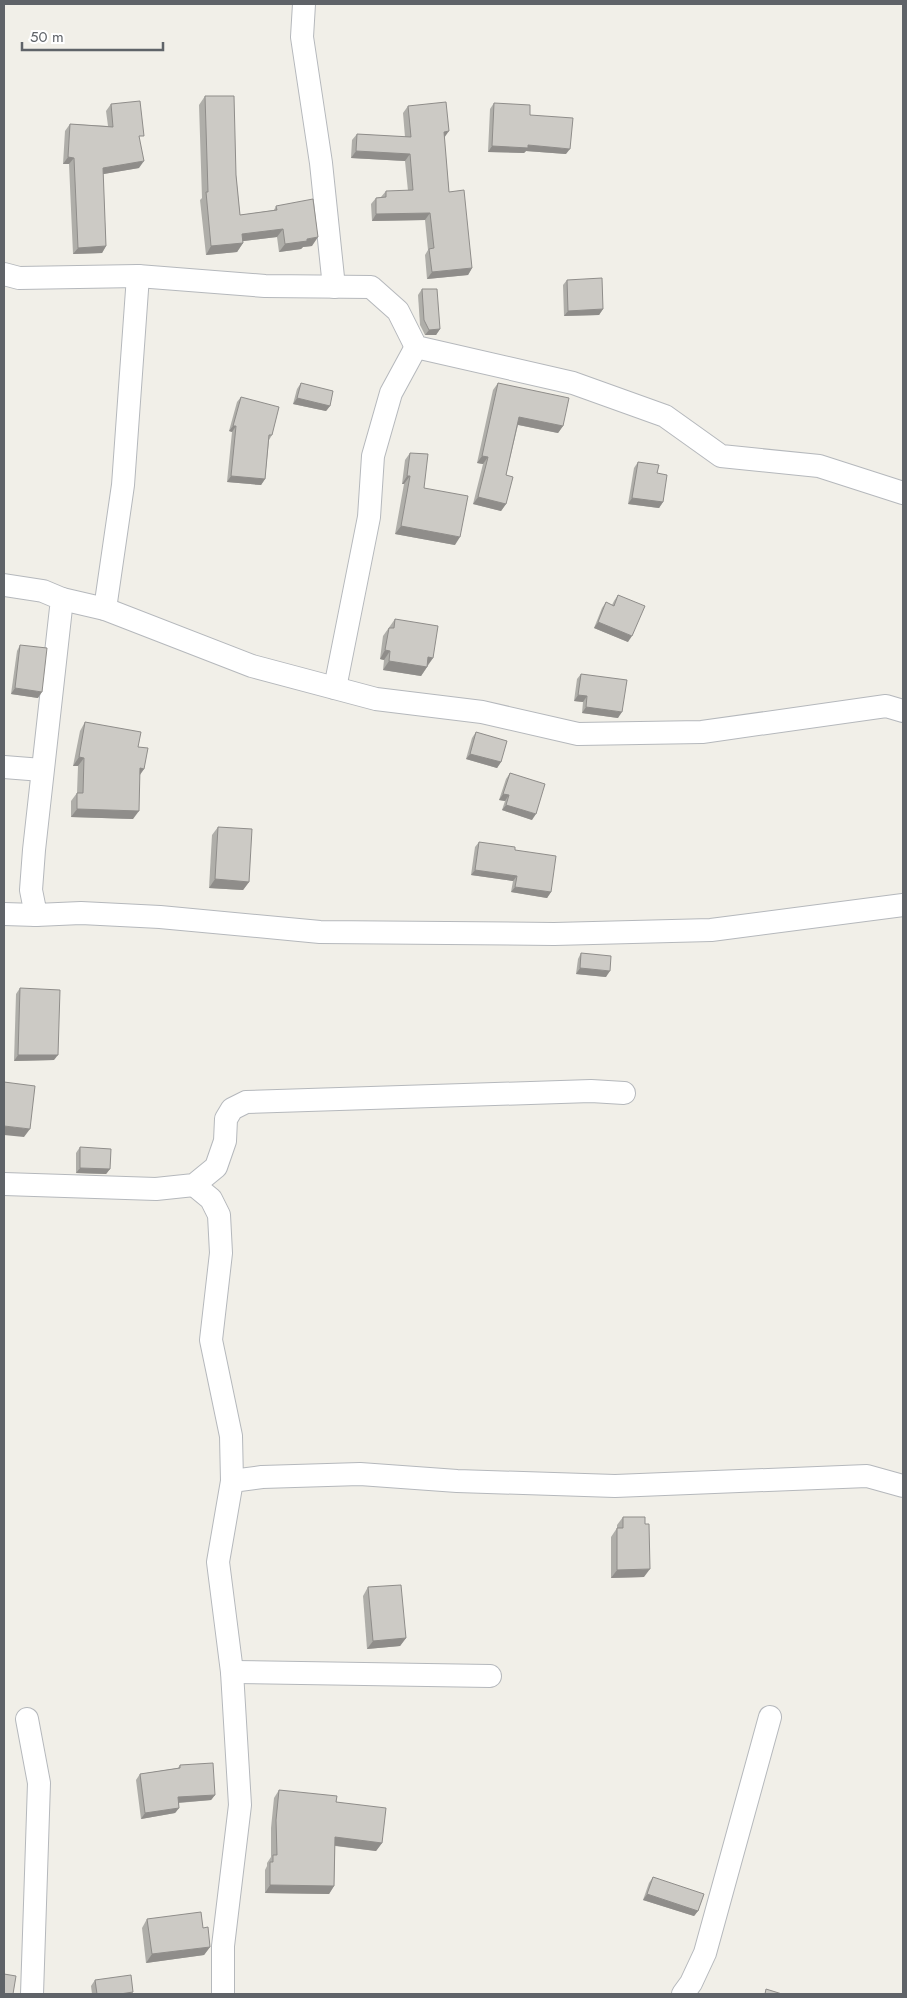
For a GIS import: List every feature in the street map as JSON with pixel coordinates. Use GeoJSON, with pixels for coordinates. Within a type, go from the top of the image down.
{"type":"FeatureCollection","features":[{"type":"Feature","properties":{"kind":"street"},"geometry":{"type":"LineString","coordinates":[[304,4],[302,37],[321,163],[334,287]]}},
{"type":"Feature","properties":{"kind":"street"},"geometry":{"type":"LineString","coordinates":[[4,274],[19,278],[138,276],[265,286],[371,287],[398,310],[416,348]]}},
{"type":"Feature","properties":{"kind":"street"},"geometry":{"type":"LineString","coordinates":[[105,609],[123,485],[138,276]]}},
{"type":"Feature","properties":{"kind":"street"},"geometry":{"type":"LineString","coordinates":[[416,348],[582,386],[665,416],[721,456],[819,466],[903,493]]}},
{"type":"Feature","properties":{"kind":"street"},"geometry":{"type":"LineString","coordinates":[[335,688],[369,517],[373,456],[391,393],[416,348]]}},
{"type":"Feature","properties":{"kind":"street"},"geometry":{"type":"LineString","coordinates":[[4,585],[43,591],[62,599],[105,609],[252,666],[376,699],[482,712],[578,734],[702,732],[886,706],[903,711]]}},
{"type":"Feature","properties":{"kind":"street"},"geometry":{"type":"LineString","coordinates":[[36,915],[31,890],[42,770],[62,599]]}},
{"type":"Feature","properties":{"kind":"street"},"geometry":{"type":"LineString","coordinates":[[4,767],[42,770]]}},
{"type":"Feature","properties":{"kind":"street"},"geometry":{"type":"LineString","coordinates":[[4,914],[81,913],[160,917],[320,932],[554,934],[711,930],[903,905]]}},
{"type":"Feature","properties":{"kind":"street"},"geometry":{"type":"LineString","coordinates":[[4,1184],[156,1190],[194,1185],[216,1167],[225,1141],[226,1118],[232,1109],[246,1102],[591,1091],[624,1094]]}},
{"type":"Feature","properties":{"kind":"street"},"geometry":{"type":"LineString","coordinates":[[194,1185],[211,1199],[219,1215],[221,1253],[211,1340],[231,1436],[232,1481],[218,1562],[232,1672],[240,1805],[223,1946],[223,1994]]}},
{"type":"Feature","properties":{"kind":"street"},"geometry":{"type":"LineString","coordinates":[[232,1481],[262,1477],[360,1474],[458,1481],[615,1486],[867,1476],[903,1486]]}},
{"type":"Feature","properties":{"kind":"street"},"geometry":{"type":"LineString","coordinates":[[232,1672],[490,1676]]}},
{"type":"Feature","properties":{"kind":"street"},"geometry":{"type":"LineString","coordinates":[[683,1994],[691,1983],[705,1953],[770,1717]]}},
{"type":"Feature","properties":{"kind":"street"},"geometry":{"type":"LineString","coordinates":[[27,1719],[39,1783],[32,1994]]}},
{"type":"Feature","properties":{"kind":"building"},"geometry":{"type":"Polygon","coordinates":[[[205,96],[234,96],[236,175],[240,215],[277,210],[276,206],[313,199],[318,237],[307,239],[307,241],[285,244],[283,229],[242,234],[243,243],[211,246],[206,192],[208,192],[205,96]]]}},
{"type":"Feature","properties":{"kind":"building"},"geometry":{"type":"Polygon","coordinates":[[[140,101],[144,136],[139,136],[144,161],[103,168],[106,246],[78,248],[74,158],[68,157],[70,124],[113,127],[111,104],[140,101]]]}},
{"type":"Feature","properties":{"kind":"building"},"geometry":{"type":"Polygon","coordinates":[[[446,102],[449,131],[444,132],[449,192],[464,190],[472,268],[432,272],[429,249],[434,248],[430,213],[376,214],[376,198],[386,197],[386,191],[413,190],[410,154],[356,151],[357,134],[411,137],[408,106],[446,102]]]}},
{"type":"Feature","properties":{"kind":"building"},"geometry":{"type":"Polygon","coordinates":[[[494,103],[530,105],[530,115],[573,118],[570,149],[528,145],[528,148],[492,146],[494,103]]]}},
{"type":"Feature","properties":{"kind":"building"},"geometry":{"type":"Polygon","coordinates":[[[602,278],[603,309],[568,311],[567,280],[602,278]]]}},
{"type":"Feature","properties":{"kind":"building"},"geometry":{"type":"Polygon","coordinates":[[[422,289],[437,289],[440,329],[429,330],[424,320],[422,289]]]}},
{"type":"Feature","properties":{"kind":"building"},"geometry":{"type":"Polygon","coordinates":[[[301,383],[333,391],[330,406],[297,398],[301,383]]]}},
{"type":"Feature","properties":{"kind":"building"},"geometry":{"type":"Polygon","coordinates":[[[498,383],[569,398],[563,426],[519,417],[506,475],[513,477],[506,504],[478,497],[488,457],[482,456],[498,383]]]}},
{"type":"Feature","properties":{"kind":"building"},"geometry":{"type":"Polygon","coordinates":[[[241,397],[279,407],[272,435],[269,435],[265,479],[231,476],[236,426],[233,426],[241,397]]]}},
{"type":"Feature","properties":{"kind":"building"},"geometry":{"type":"Polygon","coordinates":[[[410,453],[428,454],[424,488],[468,496],[460,537],[401,526],[410,476],[407,476],[410,453]]]}},
{"type":"Feature","properties":{"kind":"building"},"geometry":{"type":"Polygon","coordinates":[[[638,462],[659,465],[657,473],[667,475],[663,502],[632,498],[638,462]]]}},
{"type":"Feature","properties":{"kind":"building"},"geometry":{"type":"Polygon","coordinates":[[[618,595],[645,606],[632,636],[598,622],[606,602],[614,606],[618,595]]]}},
{"type":"Feature","properties":{"kind":"building"},"geometry":{"type":"Polygon","coordinates":[[[395,619],[438,626],[433,658],[428,657],[427,667],[389,661],[390,651],[385,650],[389,628],[394,628],[395,619]]]}},
{"type":"Feature","properties":{"kind":"building"},"geometry":{"type":"Polygon","coordinates":[[[20,645],[47,648],[42,692],[15,688],[20,645]]]}},
{"type":"Feature","properties":{"kind":"building"},"geometry":{"type":"Polygon","coordinates":[[[581,674],[627,680],[622,712],[586,707],[587,696],[578,695],[581,674]]]}},
{"type":"Feature","properties":{"kind":"building"},"geometry":{"type":"Polygon","coordinates":[[[85,722],[141,732],[138,747],[148,748],[144,769],[140,768],[139,811],[77,809],[77,793],[83,793],[84,758],[79,757],[85,722]]]}},
{"type":"Feature","properties":{"kind":"building"},"geometry":{"type":"Polygon","coordinates":[[[476,732],[507,741],[501,762],[470,754],[476,732]]]}},
{"type":"Feature","properties":{"kind":"building"},"geometry":{"type":"Polygon","coordinates":[[[510,773],[545,784],[536,814],[506,805],[509,795],[503,794],[510,773]]]}},
{"type":"Feature","properties":{"kind":"building"},"geometry":{"type":"Polygon","coordinates":[[[218,827],[252,829],[249,882],[215,879],[218,827]]]}},
{"type":"Feature","properties":{"kind":"building"},"geometry":{"type":"Polygon","coordinates":[[[479,842],[515,847],[515,850],[556,856],[551,892],[515,887],[517,876],[475,870],[479,842]]]}},
{"type":"Feature","properties":{"kind":"building"},"geometry":{"type":"Polygon","coordinates":[[[581,953],[611,956],[610,971],[580,968],[581,953]]]}},
{"type":"Feature","properties":{"kind":"building"},"geometry":{"type":"Polygon","coordinates":[[[20,988],[60,990],[58,1055],[18,1055],[20,988]]]}},
{"type":"Feature","properties":{"kind":"building"},"geometry":{"type":"Polygon","coordinates":[[[4,1082],[35,1086],[30,1129],[4,1126],[4,1082]]]}},
{"type":"Feature","properties":{"kind":"building"},"geometry":{"type":"Polygon","coordinates":[[[80,1147],[111,1149],[110,1169],[80,1168],[80,1147]]]}},
{"type":"Feature","properties":{"kind":"building"},"geometry":{"type":"Polygon","coordinates":[[[623,1517],[645,1517],[645,1524],[649,1524],[650,1569],[617,1570],[617,1528],[623,1528],[623,1517]]]}},
{"type":"Feature","properties":{"kind":"building"},"geometry":{"type":"Polygon","coordinates":[[[401,1585],[406,1638],[373,1641],[368,1587],[401,1585]]]}},
{"type":"Feature","properties":{"kind":"building"},"geometry":{"type":"Polygon","coordinates":[[[213,1763],[215,1795],[178,1797],[179,1808],[145,1813],[140,1774],[180,1768],[180,1765],[213,1763]]]}},
{"type":"Feature","properties":{"kind":"building"},"geometry":{"type":"Polygon","coordinates":[[[279,1790],[337,1796],[336,1802],[386,1808],[382,1843],[335,1837],[334,1886],[270,1885],[270,1862],[273,1862],[273,1855],[277,1855],[276,1820],[279,1790]]]}},
{"type":"Feature","properties":{"kind":"building"},"geometry":{"type":"Polygon","coordinates":[[[653,1877],[704,1894],[698,1911],[647,1894],[653,1877]]]}},
{"type":"Feature","properties":{"kind":"building"},"geometry":{"type":"Polygon","coordinates":[[[201,1912],[203,1928],[208,1927],[210,1947],[152,1954],[147,1919],[201,1912]]]}},
{"type":"Feature","properties":{"kind":"building"},"geometry":{"type":"Polygon","coordinates":[[[4,1974],[16,1976],[13,1994],[4,1994],[4,1974]]]}},
{"type":"Feature","properties":{"kind":"building"},"geometry":{"type":"Polygon","coordinates":[[[131,1975],[133,1992],[97,1994],[95,1980],[131,1975]]]}},
{"type":"Feature","properties":{"kind":"building"},"geometry":{"type":"Polygon","coordinates":[[[766,1989],[782,1994],[765,1994],[766,1989]]]}}]}
